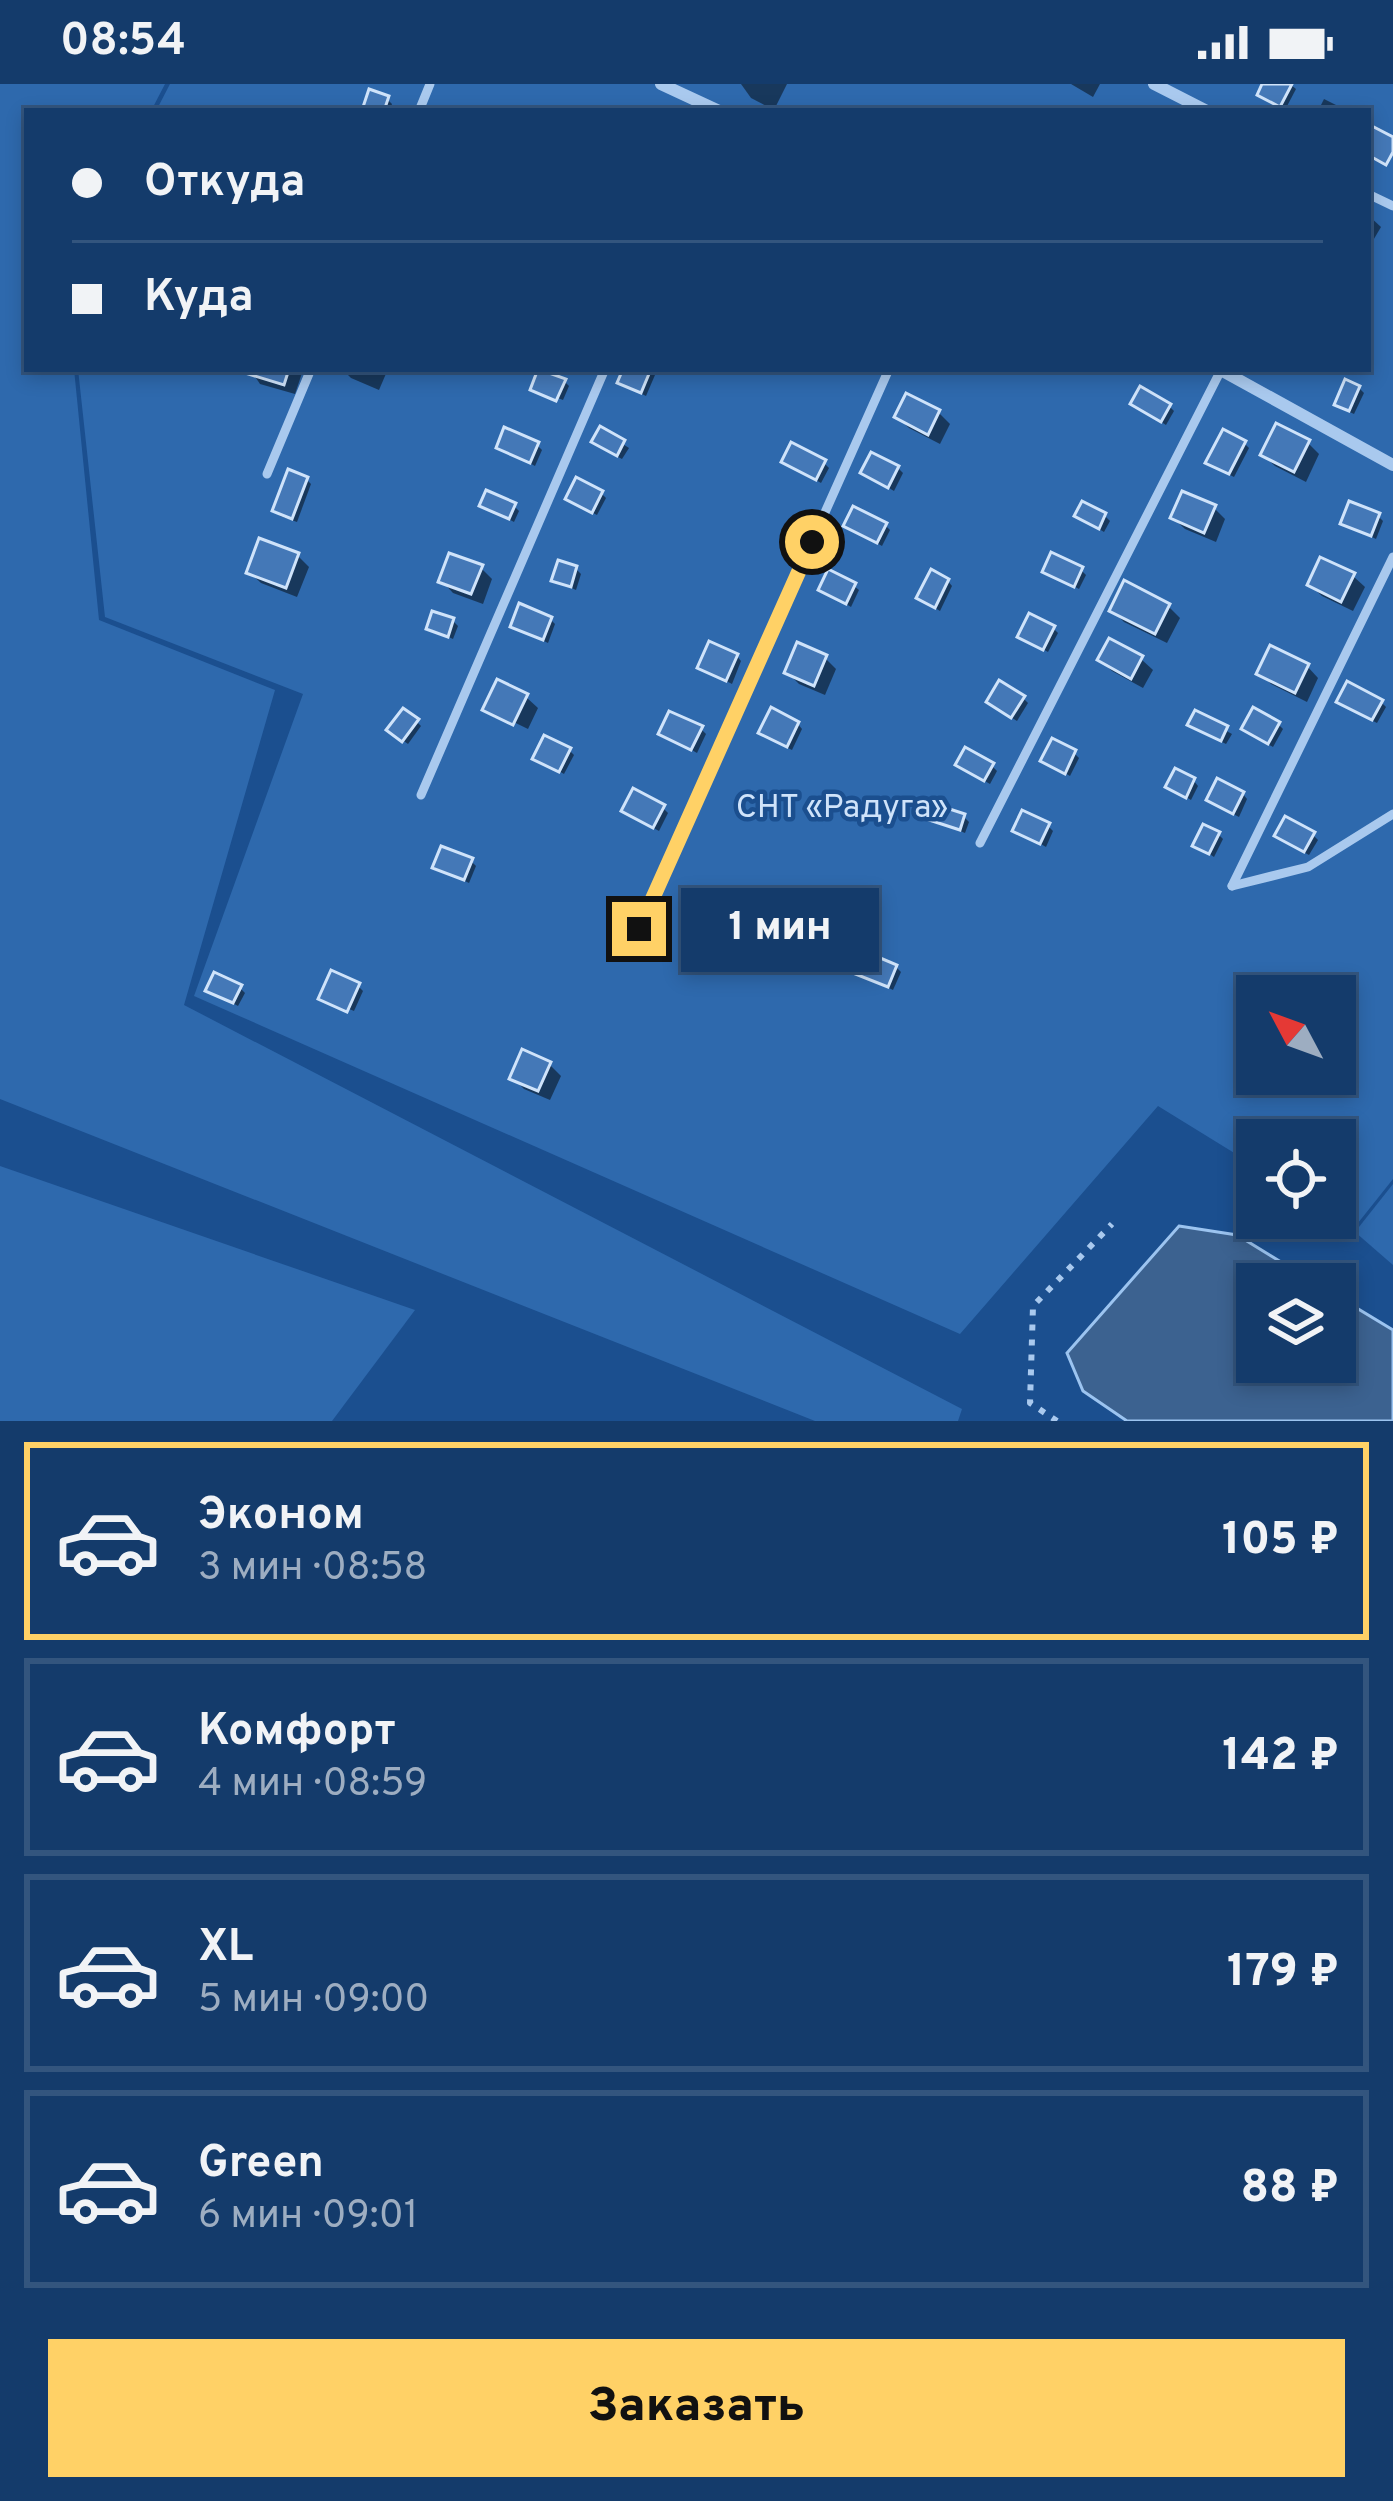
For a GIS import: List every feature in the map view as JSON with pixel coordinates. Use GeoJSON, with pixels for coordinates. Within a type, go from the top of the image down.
{"type":"FeatureCollection","features":[{"type":"Feature","properties":{"kind":"street"},"geometry":{"type":"LineString","coordinates":[[661,84],[711,108]]}},
{"type":"Feature","properties":{"kind":"street"},"geometry":{"type":"LineString","coordinates":[[1154,84],[1201,108]]}},
{"type":"Feature","properties":{"kind":"street"},"geometry":{"type":"LineString","coordinates":[[1225,372],[1393,466]]}},
{"type":"Feature","properties":{"kind":"lane"},"geometry":{"type":"LineString","coordinates":[[267,474],[310,372]]}},
{"type":"Feature","properties":{"kind":"lane"},"geometry":{"type":"LineString","coordinates":[[421,795],[604,372]]}},
{"type":"Feature","properties":{"kind":"lane"},"geometry":{"type":"LineString","coordinates":[[639,929],[888,372]]}},
{"type":"Feature","properties":{"kind":"lane"},"geometry":{"type":"LineString","coordinates":[[980,843],[1218,372]]}},
{"type":"Feature","properties":{"kind":"lane"},"geometry":{"type":"LineString","coordinates":[[1393,557],[1232,886],[1308,867],[1393,814]]}},
{"type":"Feature","properties":{"kind":"path"},"geometry":{"type":"LineString","coordinates":[[1057,1421],[1030,1403],[1033,1306],[1112,1223]]}},
{"type":"Feature","properties":{"kind":"green space"},"geometry":{"type":"Polygon","coordinates":[[[0,84],[165,84],[153,108],[24,108],[24,372],[74,372],[99,620],[275,690],[184,1005],[962,1409],[958,1421],[815,1421],[0,1099],[0,84]]]}},
{"type":"Feature","properties":{"kind":"green space","name":"СНТ «Радуга»"},"geometry":{"type":"Polygon","coordinates":[[[170,84],[1393,84],[1393,1179],[1356,1225],[1356,1119],[1236,1119],[1236,1154],[1158,1106],[960,1334],[194,996],[303,694],[105,617],[78,372],[1371,372],[1371,108],[158,108],[170,84]]]}},
{"type":"Feature","properties":{"kind":"green space"},"geometry":{"type":"Polygon","coordinates":[[[0,1166],[415,1310],[332,1421],[0,1421],[0,1166]]]}},
{"type":"Feature","properties":{"kind":"green space"},"geometry":{"type":"Polygon","coordinates":[[[1393,1184],[1393,1265],[1356,1231],[1393,1184]]]}},
{"type":"Feature","properties":{"kind":"shaded area"},"geometry":{"type":"Polygon","coordinates":[[[1179,1226],[1236,1235],[1283,1263],[1236,1263],[1236,1383],[1356,1383],[1356,1308],[1393,1330],[1393,1421],[1127,1421],[1083,1391],[1067,1353],[1179,1226]]]}},
{"type":"Feature","properties":{"kind":"building"},"geometry":{"type":"Polygon","coordinates":[[[1262,84],[1292,84],[1280,107],[1257,95],[1262,84]]]}},
{"type":"Feature","properties":{"kind":"building"},"geometry":{"type":"Polygon","coordinates":[[[369,89],[389,96],[385,108],[363,107],[369,89]]]}},
{"type":"Feature","properties":{"kind":"building"},"geometry":{"type":"Polygon","coordinates":[[[1371,126],[1393,137],[1393,152],[1386,165],[1371,157],[1371,126]]]}},
{"type":"Feature","properties":{"kind":"building"},"geometry":{"type":"Polygon","coordinates":[[[245,372],[288,372],[284,385],[245,372]]]}},
{"type":"Feature","properties":{"kind":"building"},"geometry":{"type":"Polygon","coordinates":[[[537,372],[566,379],[556,401],[530,390],[537,372]]]}},
{"type":"Feature","properties":{"kind":"building"},"geometry":{"type":"Polygon","coordinates":[[[622,372],[650,372],[641,393],[617,383],[622,372]]]}},
{"type":"Feature","properties":{"kind":"building"},"geometry":{"type":"Polygon","coordinates":[[[1345,379],[1360,386],[1349,411],[1334,405],[1345,379]]]}},
{"type":"Feature","properties":{"kind":"building"},"geometry":{"type":"Polygon","coordinates":[[[1140,386],[1171,404],[1161,422],[1130,404],[1140,386]]]}},
{"type":"Feature","properties":{"kind":"building"},"geometry":{"type":"Polygon","coordinates":[[[906,393],[940,410],[928,435],[894,417],[906,393]]]}},
{"type":"Feature","properties":{"kind":"building"},"geometry":{"type":"Polygon","coordinates":[[[1276,423],[1310,440],[1294,472],[1260,455],[1276,423]]]}},
{"type":"Feature","properties":{"kind":"building"},"geometry":{"type":"Polygon","coordinates":[[[600,426],[625,440],[617,456],[591,442],[600,426]]]}},
{"type":"Feature","properties":{"kind":"building"},"geometry":{"type":"Polygon","coordinates":[[[504,427],[539,442],[530,463],[496,448],[504,427]]]}},
{"type":"Feature","properties":{"kind":"building"},"geometry":{"type":"Polygon","coordinates":[[[1223,429],[1246,441],[1229,474],[1205,463],[1223,429]]]}},
{"type":"Feature","properties":{"kind":"building"},"geometry":{"type":"Polygon","coordinates":[[[791,442],[826,460],[816,480],[781,462],[791,442]]]}},
{"type":"Feature","properties":{"kind":"building"},"geometry":{"type":"Polygon","coordinates":[[[871,452],[899,466],[888,488],[860,473],[871,452]]]}},
{"type":"Feature","properties":{"kind":"building"},"geometry":{"type":"Polygon","coordinates":[[[288,469],[308,477],[292,519],[272,511],[288,469]]]}},
{"type":"Feature","properties":{"kind":"building"},"geometry":{"type":"Polygon","coordinates":[[[576,477],[603,491],[592,513],[565,499],[576,477]]]}},
{"type":"Feature","properties":{"kind":"building"},"geometry":{"type":"Polygon","coordinates":[[[486,490],[516,503],[509,519],[479,506],[486,490]]]}},
{"type":"Feature","properties":{"kind":"building"},"geometry":{"type":"Polygon","coordinates":[[[1182,491],[1216,505],[1204,533],[1170,518],[1182,491]]]}},
{"type":"Feature","properties":{"kind":"building"},"geometry":{"type":"Polygon","coordinates":[[[1082,501],[1106,513],[1099,529],[1074,516],[1082,501]]]}},
{"type":"Feature","properties":{"kind":"building"},"geometry":{"type":"Polygon","coordinates":[[[1349,501],[1380,513],[1371,536],[1340,524],[1349,501]]]}},
{"type":"Feature","properties":{"kind":"building"},"geometry":{"type":"Polygon","coordinates":[[[853,506],[887,523],[877,543],[843,526],[853,506]]]}},
{"type":"Feature","properties":{"kind":"building"},"geometry":{"type":"Polygon","coordinates":[[[259,538],[299,553],[286,588],[246,573],[259,538]]]}},
{"type":"Feature","properties":{"kind":"building"},"geometry":{"type":"Polygon","coordinates":[[[1051,552],[1083,567],[1074,587],[1042,572],[1051,552]]]}},
{"type":"Feature","properties":{"kind":"building"},"geometry":{"type":"Polygon","coordinates":[[[449,553],[483,565],[471,594],[438,582],[449,553]]]}},
{"type":"Feature","properties":{"kind":"building"},"geometry":{"type":"Polygon","coordinates":[[[1320,557],[1355,573],[1341,602],[1307,585],[1320,557]]]}},
{"type":"Feature","properties":{"kind":"building"},"geometry":{"type":"Polygon","coordinates":[[[558,560],[577,566],[571,587],[551,581],[558,560]]]}},
{"type":"Feature","properties":{"kind":"building"},"geometry":{"type":"Polygon","coordinates":[[[828,569],[856,583],[846,604],[818,590],[828,569]]]}},
{"type":"Feature","properties":{"kind":"building"},"geometry":{"type":"Polygon","coordinates":[[[931,569],[949,579],[935,608],[916,598],[931,569]]]}},
{"type":"Feature","properties":{"kind":"building"},"geometry":{"type":"Polygon","coordinates":[[[1124,580],[1170,604],[1155,634],[1109,611],[1124,580]]]}},
{"type":"Feature","properties":{"kind":"building"},"geometry":{"type":"Polygon","coordinates":[[[519,603],[552,617],[543,640],[510,627],[519,603]]]}},
{"type":"Feature","properties":{"kind":"building"},"geometry":{"type":"Polygon","coordinates":[[[432,611],[454,618],[448,637],[426,629],[432,611]]]}},
{"type":"Feature","properties":{"kind":"building"},"geometry":{"type":"Polygon","coordinates":[[[1029,613],[1055,626],[1043,650],[1017,637],[1029,613]]]}},
{"type":"Feature","properties":{"kind":"building"},"geometry":{"type":"Polygon","coordinates":[[[1109,638],[1143,656],[1131,679],[1097,660],[1109,638]]]}},
{"type":"Feature","properties":{"kind":"building"},"geometry":{"type":"Polygon","coordinates":[[[709,641],[738,654],[726,681],[697,668],[709,641]]]}},
{"type":"Feature","properties":{"kind":"building"},"geometry":{"type":"Polygon","coordinates":[[[797,642],[827,655],[814,686],[784,673],[797,642]]]}},
{"type":"Feature","properties":{"kind":"building"},"geometry":{"type":"Polygon","coordinates":[[[1270,645],[1309,664],[1295,693],[1256,674],[1270,645]]]}},
{"type":"Feature","properties":{"kind":"building"},"geometry":{"type":"Polygon","coordinates":[[[497,679],[528,694],[513,725],[482,710],[497,679]]]}},
{"type":"Feature","properties":{"kind":"building"},"geometry":{"type":"Polygon","coordinates":[[[999,680],[1025,696],[1011,718],[986,702],[999,680]]]}},
{"type":"Feature","properties":{"kind":"building"},"geometry":{"type":"Polygon","coordinates":[[[1347,681],[1383,700],[1372,720],[1336,702],[1347,681]]]}},
{"type":"Feature","properties":{"kind":"building"},"geometry":{"type":"Polygon","coordinates":[[[771,707],[799,722],[787,747],[758,733],[771,707]]]}},
{"type":"Feature","properties":{"kind":"building"},"geometry":{"type":"Polygon","coordinates":[[[1253,707],[1280,722],[1268,744],[1241,729],[1253,707]]]}},
{"type":"Feature","properties":{"kind":"building"},"geometry":{"type":"Polygon","coordinates":[[[403,708],[419,719],[402,742],[386,730],[403,708]]]}},
{"type":"Feature","properties":{"kind":"building"},"geometry":{"type":"Polygon","coordinates":[[[1195,710],[1228,726],[1221,741],[1187,725],[1195,710]]]}},
{"type":"Feature","properties":{"kind":"building"},"geometry":{"type":"Polygon","coordinates":[[[669,711],[703,726],[691,750],[658,734],[669,711]]]}},
{"type":"Feature","properties":{"kind":"building"},"geometry":{"type":"Polygon","coordinates":[[[544,735],[571,748],[559,772],[532,759],[544,735]]]}},
{"type":"Feature","properties":{"kind":"building"},"geometry":{"type":"Polygon","coordinates":[[[1052,738],[1076,750],[1065,774],[1040,761],[1052,738]]]}},
{"type":"Feature","properties":{"kind":"building"},"geometry":{"type":"Polygon","coordinates":[[[965,747],[994,763],[984,781],[955,765],[965,747]]]}},
{"type":"Feature","properties":{"kind":"building"},"geometry":{"type":"Polygon","coordinates":[[[1175,768],[1195,778],[1186,798],[1165,787],[1175,768]]]}},
{"type":"Feature","properties":{"kind":"building"},"geometry":{"type":"Polygon","coordinates":[[[1217,778],[1244,792],[1233,814],[1206,800],[1217,778]]]}},
{"type":"Feature","properties":{"kind":"building"},"geometry":{"type":"Polygon","coordinates":[[[633,788],[665,805],[653,828],[621,811],[633,788]]]}},
{"type":"Feature","properties":{"kind":"building"},"geometry":{"type":"Polygon","coordinates":[[[931,803],[965,814],[960,830],[926,819],[931,803]]]}},
{"type":"Feature","properties":{"kind":"building"},"geometry":{"type":"Polygon","coordinates":[[[1022,810],[1050,823],[1040,844],[1012,831],[1022,810]]]}},
{"type":"Feature","properties":{"kind":"building"},"geometry":{"type":"Polygon","coordinates":[[[1285,816],[1315,832],[1304,852],[1274,836],[1285,816]]]}},
{"type":"Feature","properties":{"kind":"building"},"geometry":{"type":"Polygon","coordinates":[[[1203,824],[1220,832],[1209,854],[1192,846],[1203,824]]]}},
{"type":"Feature","properties":{"kind":"building"},"geometry":{"type":"Polygon","coordinates":[[[441,846],[473,858],[464,880],[432,868],[441,846]]]}},
{"type":"Feature","properties":{"kind":"building"},"geometry":{"type":"Polygon","coordinates":[[[859,949],[897,965],[888,987],[850,972],[859,949]]]}},
{"type":"Feature","properties":{"kind":"building"},"geometry":{"type":"Polygon","coordinates":[[[331,970],[360,983],[347,1012],[318,999],[331,970]]]}},
{"type":"Feature","properties":{"kind":"building"},"geometry":{"type":"Polygon","coordinates":[[[214,972],[242,985],[233,1003],[205,991],[214,972]]]}},
{"type":"Feature","properties":{"kind":"building"},"geometry":{"type":"Polygon","coordinates":[[[522,1049],[551,1062],[538,1091],[509,1079],[522,1049]]]}},
{"type":"Feature","properties":{"kind":"route"},"geometry":{"type":"LineString","coordinates":[[639,929],[812,542]]}}]}
